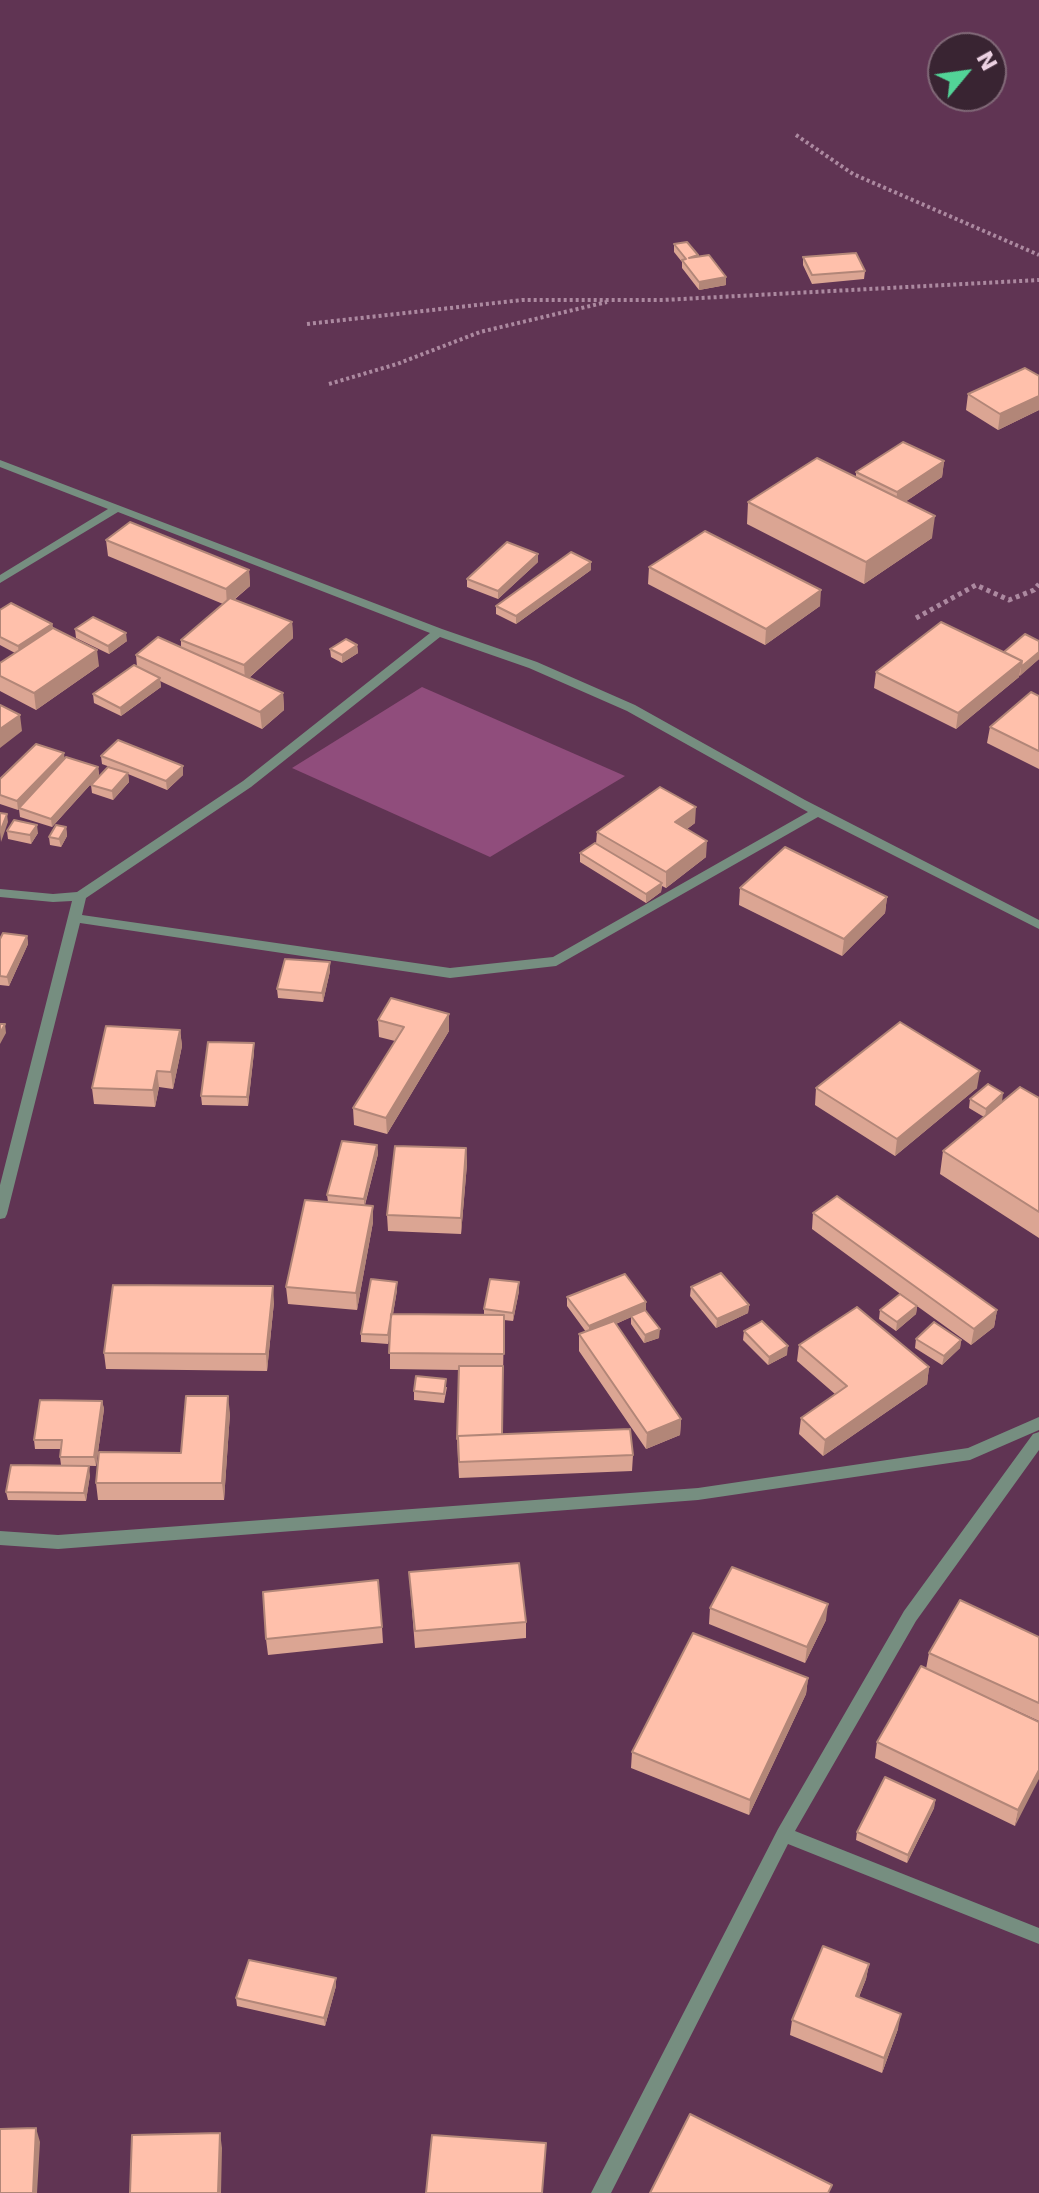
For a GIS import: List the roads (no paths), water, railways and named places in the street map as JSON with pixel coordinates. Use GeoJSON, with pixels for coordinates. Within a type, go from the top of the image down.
{"type":"FeatureCollection","features":[{"type":"Feature","properties":{"kind":"street"},"geometry":{"type":"LineString","coordinates":[[0,463],[438,632],[533,665],[631,708],[818,812],[1039,925]]}},
{"type":"Feature","properties":{"kind":"street"},"geometry":{"type":"LineString","coordinates":[[0,580],[115,509]]}},
{"type":"Feature","properties":{"kind":"street"},"geometry":{"type":"LineString","coordinates":[[0,893],[53,898],[80,896],[247,784],[438,632]]}},
{"type":"Feature","properties":{"kind":"street"},"geometry":{"type":"LineString","coordinates":[[74,918],[450,973],[556,961],[818,812]]}},
{"type":"Feature","properties":{"kind":"street"},"geometry":{"type":"LineString","coordinates":[[0,1214],[8,1150],[80,896]]}},
{"type":"Feature","properties":{"kind":"street"},"geometry":{"type":"LineString","coordinates":[[0,1538],[58,1542],[698,1494],[970,1454],[1039,1423]]}},
{"type":"Feature","properties":{"kind":"street"},"geometry":{"type":"LineString","coordinates":[[601,2193],[784,1834],[910,1616],[1039,1438]]}},
{"type":"Feature","properties":{"kind":"street"},"geometry":{"type":"LineString","coordinates":[[784,1834],[1039,1936]]}}]}
